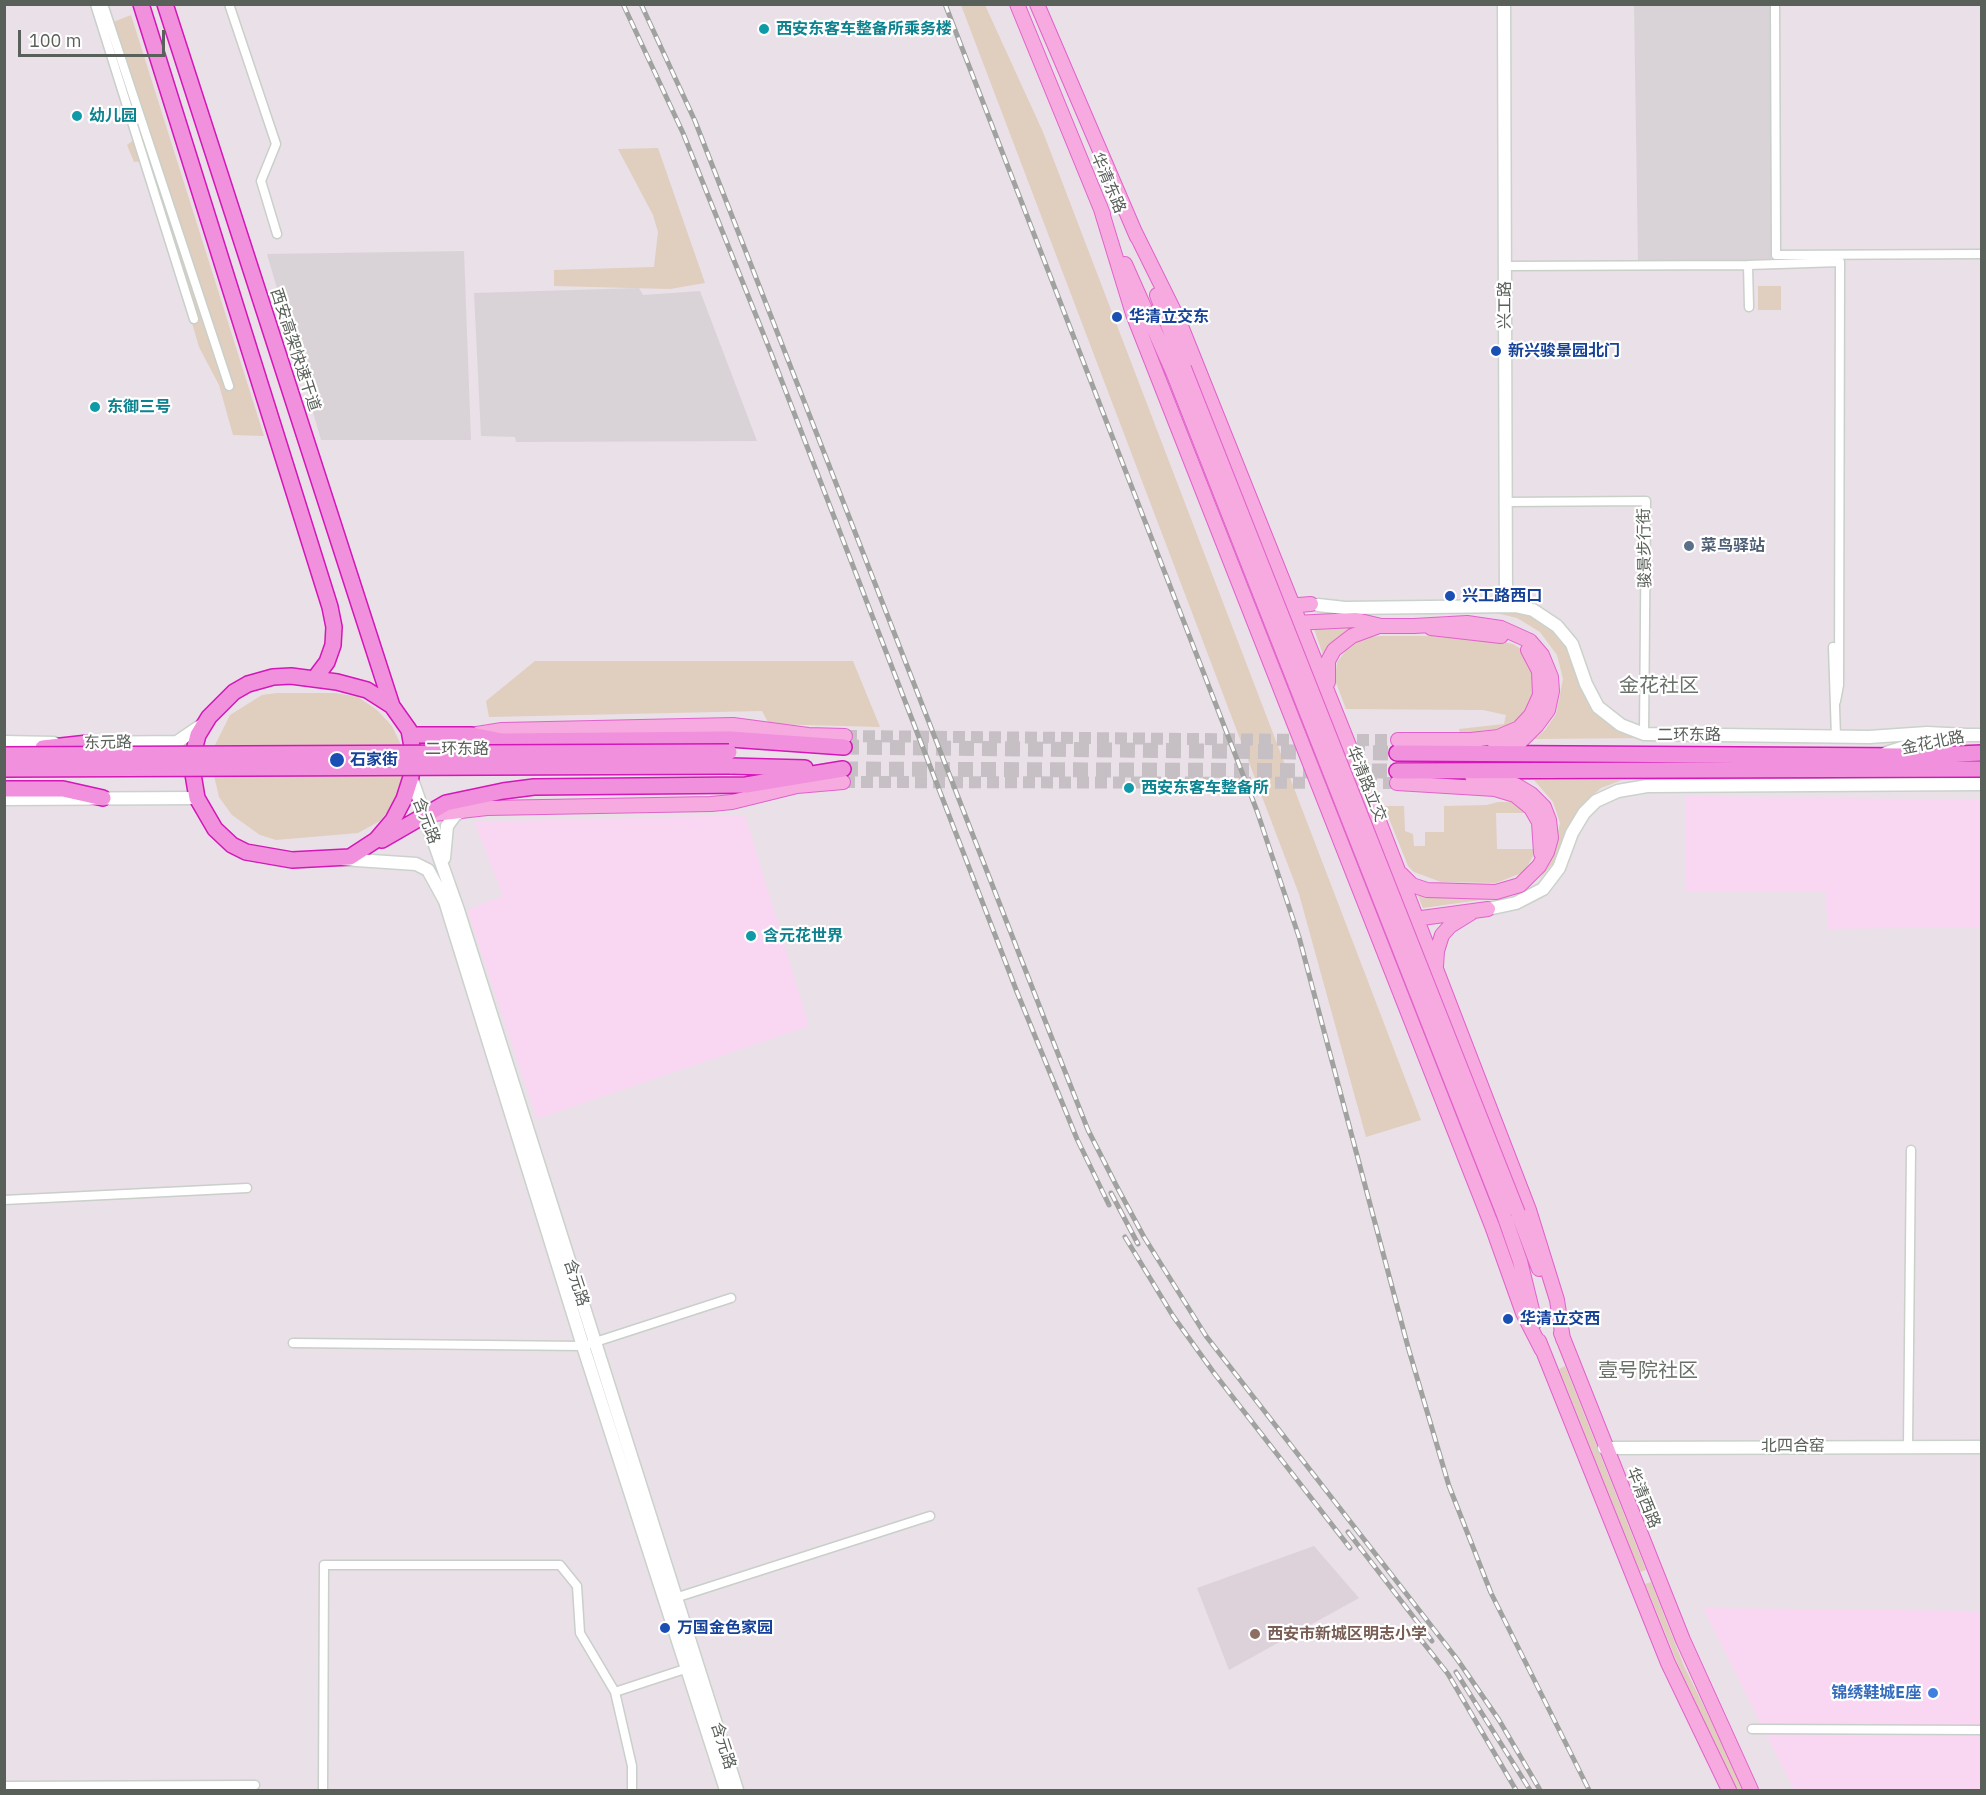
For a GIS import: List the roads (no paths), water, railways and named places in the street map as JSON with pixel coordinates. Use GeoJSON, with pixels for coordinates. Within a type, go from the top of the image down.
{"type":"FeatureCollection","features":[{"type":"Feature","properties":{"kind":"highway","name":"西安高架快速干道"},"geometry":{"type":"LineString","coordinates":[[165,4],[392,706]]}},
{"type":"Feature","properties":{"kind":"highway"},"geometry":{"type":"LineString","coordinates":[[141,5],[330,607],[334,627],[333,645],[327,662],[315,678]]}},
{"type":"Feature","properties":{"kind":"highway"},"geometry":{"type":"LineString","coordinates":[[366,849],[383,832],[399,809],[411,777],[410,735],[403,719],[392,706],[359,687],[315,678],[282,676],[254,681],[234,693],[205,722],[198,735],[191,762],[197,798],[215,829],[232,845],[246,852],[281,859],[341,859],[358,855],[446,803],[503,791],[534,787],[746,784],[843,776]]}},
{"type":"Feature","properties":{"kind":"highway"},"geometry":{"type":"LineString","coordinates":[[410,735],[472,735],[502,741],[730,739],[814,746]]}},
{"type":"Feature","properties":{"kind":"highway"},"geometry":{"type":"LineString","coordinates":[[729,759],[845,741]]}},
{"type":"Feature","properties":{"kind":"highway"},"geometry":{"type":"LineString","coordinates":[[4,748],[59,748],[88,744]]}},
{"type":"Feature","properties":{"kind":"highway","name":"二环东路"},"geometry":{"type":"LineString","coordinates":[[1397,747],[1479,753],[1886,753],[1919,756],[1982,753]]}},
{"type":"Feature","properties":{"kind":"highway","name":"二环东路"},"geometry":{"type":"LineString","coordinates":[[4,754],[729,759]]}},
{"type":"Feature","properties":{"kind":"highway"},"geometry":{"type":"LineString","coordinates":[[729,759],[843,776]]}},
{"type":"Feature","properties":{"kind":"highway","name":"二环东路"},"geometry":{"type":"LineString","coordinates":[[4,769],[729,759]]}},
{"type":"Feature","properties":{"kind":"highway"},"geometry":{"type":"LineString","coordinates":[[1397,777],[1437,771],[1982,769]]}},
{"type":"Feature","properties":{"kind":"highway"},"geometry":{"type":"LineString","coordinates":[[4,789],[63,789],[103,798]]}},
{"type":"Feature","properties":{"kind":"main road","name":"华清东路"},"geometry":{"type":"LineString","coordinates":[[1017,4],[1100,206],[1179,370]]}},
{"type":"Feature","properties":{"kind":"main road","name":"华清东路"},"geometry":{"type":"LineString","coordinates":[[1037,4],[1134,230],[1179,370]]}},
{"type":"Feature","properties":{"kind":"main road","name":"兴工路"},"geometry":{"type":"LineString","coordinates":[[1504,4],[1506,606]]}},
{"type":"Feature","properties":{"kind":"main road"},"geometry":{"type":"LineString","coordinates":[[1100,206],[1133,314],[1492,1226],[1523,1313],[1542,1350],[1668,1663],[1729,1791]]}},
{"type":"Feature","properties":{"kind":"main road"},"geometry":{"type":"LineString","coordinates":[[1134,230],[1179,321],[1340,720],[1529,1210],[1557,1300],[1563,1339]]}},
{"type":"Feature","properties":{"kind":"main road","name":"华清路立交"},"geometry":{"type":"LineString","coordinates":[[1179,370],[1511,1214]]}},
{"type":"Feature","properties":{"kind":"main road"},"geometry":{"type":"LineString","coordinates":[[1283,575],[1294,594],[1314,604]]}},
{"type":"Feature","properties":{"kind":"main road"},"geometry":{"type":"LineString","coordinates":[[1251,617],[1294,603],[1345,608],[1506,606],[1533,610],[1557,626],[1575,649],[1586,684],[1598,707],[1621,725],[1644,734],[1836,737],[1936,733],[1967,735]]}},
{"type":"Feature","properties":{"kind":"main road"},"geometry":{"type":"LineString","coordinates":[[1314,604],[1308,611],[1310,618],[1319,620]]}},
{"type":"Feature","properties":{"kind":"main road"},"geometry":{"type":"LineString","coordinates":[[1258,634],[1301,621],[1356,620],[1381,626],[1462,622],[1501,628],[1530,641],[1546,663],[1552,691],[1545,716],[1520,742],[1506,748],[1479,753]]}},
{"type":"Feature","properties":{"kind":"main road"},"geometry":{"type":"LineString","coordinates":[[1333,704],[1327,678],[1331,654],[1352,636],[1381,626]]}},
{"type":"Feature","properties":{"kind":"main road"},"geometry":{"type":"LineString","coordinates":[[1397,747],[1471,740],[1505,734],[1528,720],[1540,695],[1540,679],[1534,656],[1516,641],[1502,636],[1453,633],[1414,626]]}},
{"type":"Feature","properties":{"kind":"main road"},"geometry":{"type":"LineString","coordinates":[[1297,734],[1313,741],[1338,733],[1340,720]]}},
{"type":"Feature","properties":{"kind":"main road","name":"东元路"},"geometry":{"type":"LineString","coordinates":[[4,742],[88,744],[177,742],[192,734],[205,722]]}},
{"type":"Feature","properties":{"kind":"main road"},"geometry":{"type":"LineString","coordinates":[[472,735],[502,730],[733,725],[845,741]]}},
{"type":"Feature","properties":{"kind":"main road","name":"金花北路"},"geometry":{"type":"LineString","coordinates":[[1886,753],[1908,746],[1967,735],[1982,735]]}},
{"type":"Feature","properties":{"kind":"main road"},"geometry":{"type":"LineString","coordinates":[[1886,770],[1982,783]]}},
{"type":"Feature","properties":{"kind":"main road"},"geometry":{"type":"LineString","coordinates":[[1395,864],[1412,885],[1442,892],[1509,891],[1525,882],[1534,873],[1547,852],[1551,838],[1550,820],[1540,802],[1526,790],[1504,781],[1437,771]]}},
{"type":"Feature","properties":{"kind":"main road"},"geometry":{"type":"LineString","coordinates":[[423,816],[487,808],[732,802],[843,776]]}},
{"type":"Feature","properties":{"kind":"main road","name":"含元路"},"geometry":{"type":"LineString","coordinates":[[411,777],[423,816],[446,874],[596,1343],[675,1598],[726,1791]]}},
{"type":"Feature","properties":{"kind":"main road"},"geometry":{"type":"LineString","coordinates":[[1397,777],[1495,789],[1520,798],[1534,813],[1541,830],[1541,856],[1534,873]]}},
{"type":"Feature","properties":{"kind":"main road"},"geometry":{"type":"LineString","coordinates":[[1375,932],[1415,917],[1488,909],[1516,903],[1543,889],[1559,868],[1572,833],[1584,813],[1596,801],[1618,791],[1647,786],[1982,783]]}},
{"type":"Feature","properties":{"kind":"main road"},"geometry":{"type":"LineString","coordinates":[[1327,810],[1327,804],[1333,796],[1360,788],[1369,796]]}},
{"type":"Feature","properties":{"kind":"main road"},"geometry":{"type":"LineString","coordinates":[[446,874],[445,832],[452,818],[503,791]]}},
{"type":"Feature","properties":{"kind":"main road"},"geometry":{"type":"LineString","coordinates":[[4,799],[197,798]]}},
{"type":"Feature","properties":{"kind":"main road","name":"含元路"},"geometry":{"type":"LineString","coordinates":[[341,859],[410,862],[423,867],[433,877],[448,912],[583,1346],[692,1667],[737,1791]]}},
{"type":"Feature","properties":{"kind":"main road"},"geometry":{"type":"LineString","coordinates":[[1439,979],[1436,956],[1442,935],[1464,917],[1488,909]]}},
{"type":"Feature","properties":{"kind":"main road"},"geometry":{"type":"LineString","coordinates":[[1511,1214],[1542,1350]]}},
{"type":"Feature","properties":{"kind":"main road","name":"华清西路"},"geometry":{"type":"LineString","coordinates":[[1511,1214],[1683,1640],[1751,1791]]}},
{"type":"Feature","properties":{"kind":"main road","name":"北四合窑"},"geometry":{"type":"LineString","coordinates":[[1605,1448],[1908,1445],[1982,1447]]}},
{"type":"Feature","properties":{"kind":"street"},"geometry":{"type":"LineString","coordinates":[[95,4],[194,319]]}},
{"type":"Feature","properties":{"kind":"street"},"geometry":{"type":"LineString","coordinates":[[103,4],[229,386]]}},
{"type":"Feature","properties":{"kind":"street"},"geometry":{"type":"LineString","coordinates":[[229,4],[276,144],[261,181],[277,234]]}},
{"type":"Feature","properties":{"kind":"street"},"geometry":{"type":"LineString","coordinates":[[1776,4],[1776,255],[1982,254]]}},
{"type":"Feature","properties":{"kind":"street"},"geometry":{"type":"LineString","coordinates":[[1504,266],[1748,266],[1840,262],[1839,685],[1836,701]]}},
{"type":"Feature","properties":{"kind":"street"},"geometry":{"type":"LineString","coordinates":[[1748,266],[1749,307]]}},
{"type":"Feature","properties":{"kind":"street","name":"骏景步行街"},"geometry":{"type":"LineString","coordinates":[[1506,502],[1646,501],[1644,734]]}},
{"type":"Feature","properties":{"kind":"street"},"geometry":{"type":"LineString","coordinates":[[1833,647],[1836,737]]}},
{"type":"Feature","properties":{"kind":"street"},"geometry":{"type":"LineString","coordinates":[[1908,1445],[1911,1150]]}},
{"type":"Feature","properties":{"kind":"street"},"geometry":{"type":"LineString","coordinates":[[4,1200],[247,1188]]}},
{"type":"Feature","properties":{"kind":"street"},"geometry":{"type":"LineString","coordinates":[[293,1343],[583,1346],[731,1298]]}},
{"type":"Feature","properties":{"kind":"street"},"geometry":{"type":"LineString","coordinates":[[675,1598],[930,1516]]}},
{"type":"Feature","properties":{"kind":"street"},"geometry":{"type":"LineString","coordinates":[[323,1791],[324,1565],[560,1565],[577,1586],[580,1633],[615,1692],[632,1766],[632,1791]]}},
{"type":"Feature","properties":{"kind":"street"},"geometry":{"type":"LineString","coordinates":[[615,1692],[692,1667]]}},
{"type":"Feature","properties":{"kind":"street"},"geometry":{"type":"LineString","coordinates":[[1752,1729],[1982,1730]]}},
{"type":"Feature","properties":{"kind":"street"},"geometry":{"type":"LineString","coordinates":[[4,1786],[255,1785]]}},
{"type":"Feature","properties":{"kind":"tunnel"},"geometry":{"type":"LineString","coordinates":[[845,736],[1309,740]]}},
{"type":"Feature","properties":{"kind":"tunnel"},"geometry":{"type":"LineString","coordinates":[[1339,740],[1398,740]]}},
{"type":"Feature","properties":{"kind":"tunnel"},"geometry":{"type":"LineString","coordinates":[[844,747],[1397,753]]}},
{"type":"Feature","properties":{"kind":"tunnel"},"geometry":{"type":"LineString","coordinates":[[843,769],[1397,771]]}},
{"type":"Feature","properties":{"kind":"tunnel"},"geometry":{"type":"LineString","coordinates":[[843,782],[1397,783]]}},
{"type":"Feature","properties":{"kind":"railway"},"geometry":{"type":"LineString","coordinates":[[623,4],[683,133],[771,353],[1017,992],[1077,1139],[1109,1205]]}},
{"type":"Feature","properties":{"kind":"railway"},"geometry":{"type":"LineString","coordinates":[[641,4],[695,121],[1088,1130],[1144,1237],[1206,1336],[1457,1659],[1499,1720],[1540,1790]]}},
{"type":"Feature","properties":{"kind":"railway"},"geometry":{"type":"LineString","coordinates":[[945,4],[1257,811],[1299,937],[1408,1347],[1449,1486],[1491,1593],[1589,1790]]}},
{"type":"Feature","properties":{"kind":"railway"},"geometry":{"type":"LineString","coordinates":[[1111,1193],[1138,1244]]}},
{"type":"Feature","properties":{"kind":"railway"},"geometry":{"type":"LineString","coordinates":[[1125,1237],[1173,1316],[1214,1373],[1350,1548]]}},
{"type":"Feature","properties":{"kind":"railway"},"geometry":{"type":"LineString","coordinates":[[1348,1532],[1432,1641]]}},
{"type":"Feature","properties":{"kind":"railway"},"geometry":{"type":"LineString","coordinates":[[1418,1636],[1448,1674],[1516,1790]]}},
{"type":"Feature","properties":{"kind":"railway"},"geometry":{"type":"LineString","coordinates":[[1456,1672],[1530,1790]]}},
{"type":"Feature","properties":{"kind":"place","name":"西安东客车整备所乘务楼"},"geometry":{"type":"Point","coordinates":[764,29]}},
{"type":"Feature","properties":{"kind":"place","name":"幼儿园"},"geometry":{"type":"Point","coordinates":[77,116]}},
{"type":"Feature","properties":{"kind":"place","name":"华清立交东"},"geometry":{"type":"Point","coordinates":[1117,317]}},
{"type":"Feature","properties":{"kind":"place","name":"新兴骏景园北门"},"geometry":{"type":"Point","coordinates":[1496,351]}},
{"type":"Feature","properties":{"kind":"place","name":"东御三号"},"geometry":{"type":"Point","coordinates":[95,407]}},
{"type":"Feature","properties":{"kind":"place","name":"菜鸟驿站"},"geometry":{"type":"Point","coordinates":[1689,546]}},
{"type":"Feature","properties":{"kind":"place","name":"兴工路西口"},"geometry":{"type":"Point","coordinates":[1450,596]}},
{"type":"Feature","properties":{"kind":"place","name":"石家街"},"geometry":{"type":"Point","coordinates":[337,760]}},
{"type":"Feature","properties":{"kind":"place","name":"西安东客车整备所"},"geometry":{"type":"Point","coordinates":[1129,788]}},
{"type":"Feature","properties":{"kind":"place","name":"含元花世界"},"geometry":{"type":"Point","coordinates":[751,936]}},
{"type":"Feature","properties":{"kind":"place","name":"华清立交西"},"geometry":{"type":"Point","coordinates":[1508,1319]}},
{"type":"Feature","properties":{"kind":"place","name":"万国金色家园"},"geometry":{"type":"Point","coordinates":[665,1628]}},
{"type":"Feature","properties":{"kind":"place","name":"西安市新城区明志小学"},"geometry":{"type":"Point","coordinates":[1255,1634]}},
{"type":"Feature","properties":{"kind":"place","name":"锦绣鞋城E座"},"geometry":{"type":"Point","coordinates":[1933,1693]}},
{"type":"Feature","properties":{"kind":"district","name":"金花社区"},"geometry":{"type":"Point","coordinates":[1659,686]}},
{"type":"Feature","properties":{"kind":"district","name":"壹号院社区"},"geometry":{"type":"Point","coordinates":[1648,1371]}}]}
